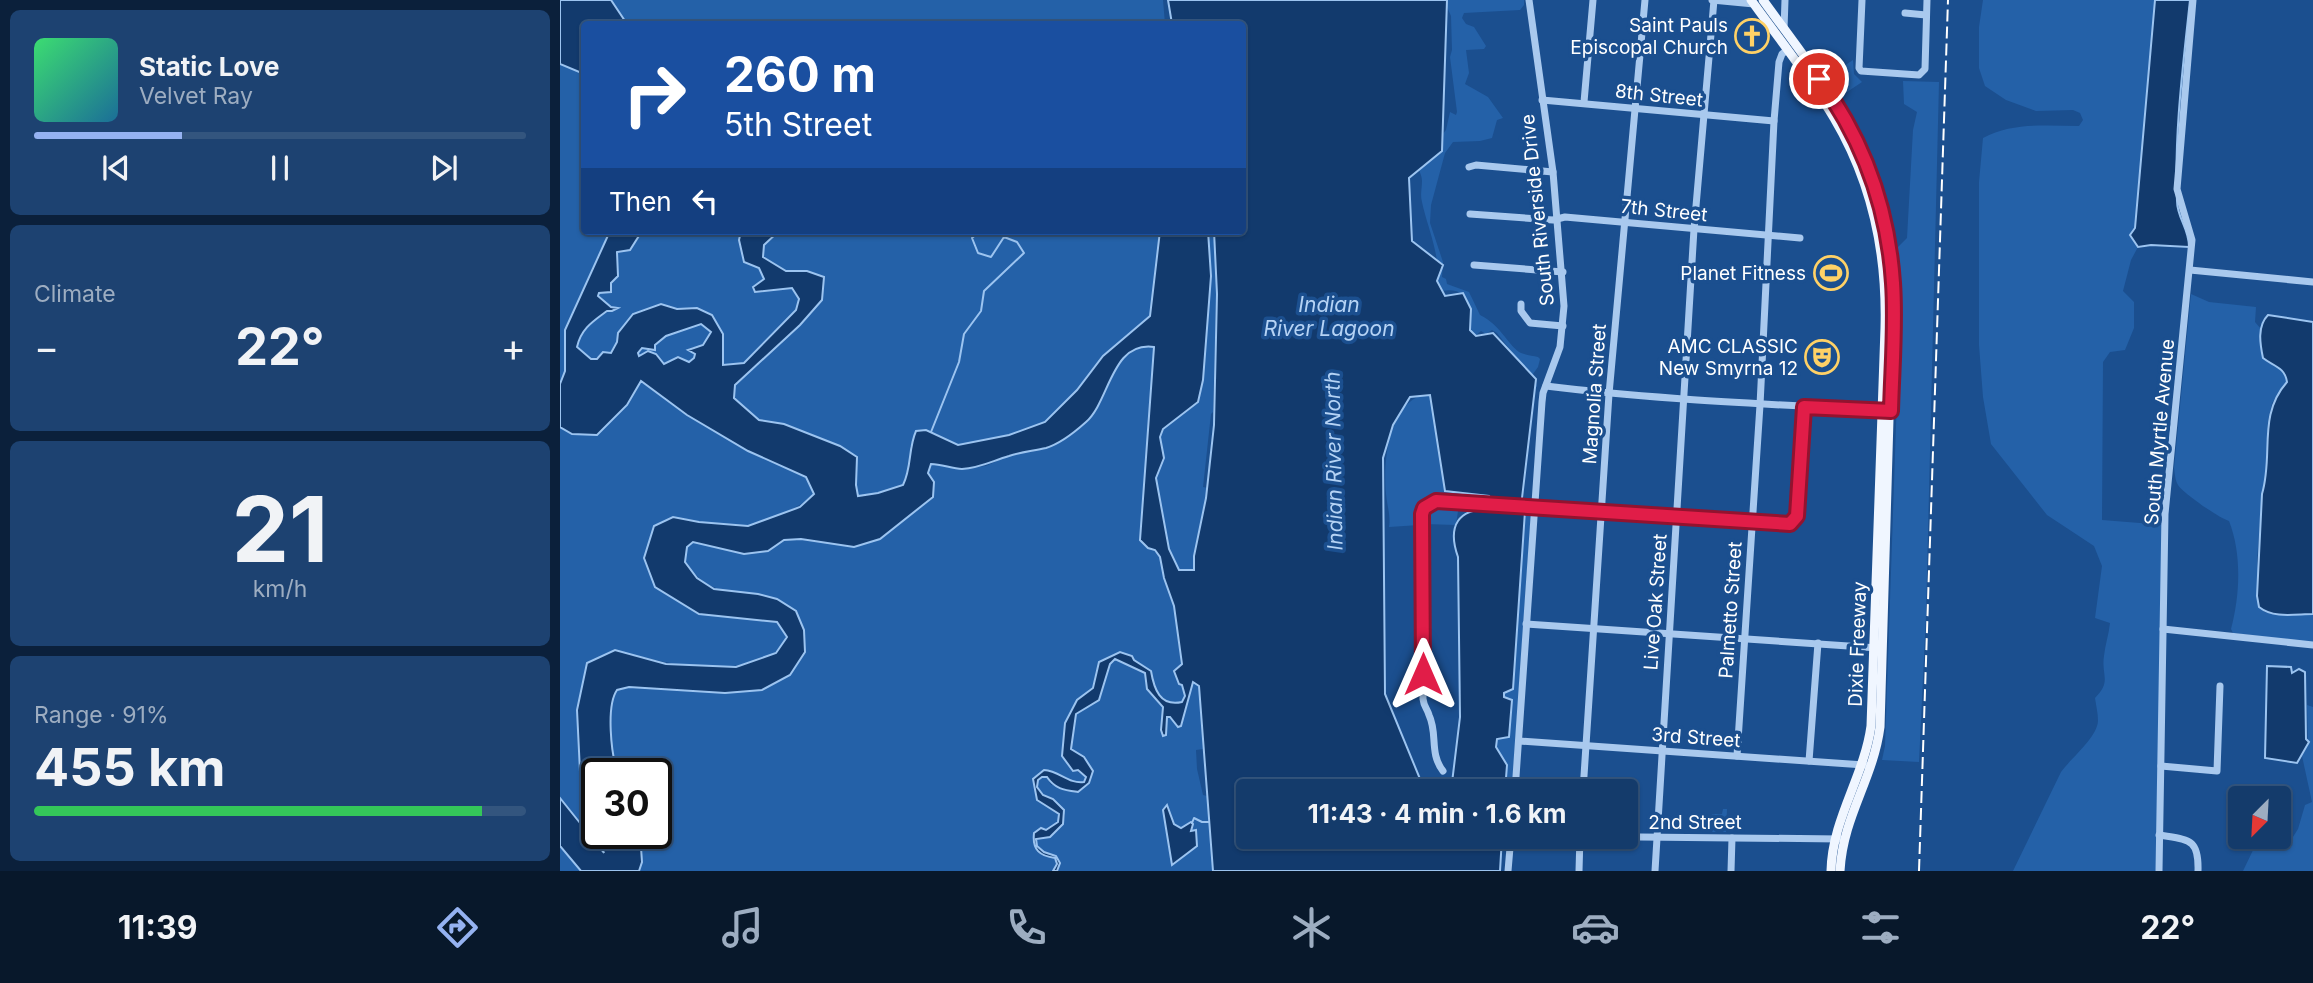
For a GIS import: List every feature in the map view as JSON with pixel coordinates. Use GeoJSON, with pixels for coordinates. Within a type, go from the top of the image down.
{"type":"FeatureCollection","features":[{"type":"Feature","properties":{"kind":"main road"},"geometry":{"type":"LineString","coordinates":[[1758,2],[1791,46],[1821,96],[1846,130]]}},
{"type":"Feature","properties":{"kind":"main road"},"geometry":{"type":"LineString","coordinates":[[1791,46],[1805,59],[1846,130]]}},
{"type":"Feature","properties":{"kind":"main road","name":"Dixie Freeway"},"geometry":{"type":"LineString","coordinates":[[1831,871],[1839,839],[1850,817],[1880,727],[1878,648],[1889,328],[1885,246],[1860,158],[1846,130]]}},
{"type":"Feature","properties":{"kind":"main road","name":"Dixie Freeway"},"geometry":{"type":"LineString","coordinates":[[1839,839],[1840,871]]}},
{"type":"Feature","properties":{"kind":"street","name":"South Riverside Drive"},"geometry":{"type":"LineString","coordinates":[[1516,779],[1542,402],[1557,360],[1563,326],[1563,272],[1558,218],[1529,0]]}},
{"type":"Feature","properties":{"kind":"street"},"geometry":{"type":"LineString","coordinates":[[1584,102],[1593,0]]}},
{"type":"Feature","properties":{"kind":"street","name":"Magnolia Street"},"geometry":{"type":"LineString","coordinates":[[1584,779],[1609,394],[1645,0]]}},
{"type":"Feature","properties":{"kind":"street"},"geometry":{"type":"LineString","coordinates":[[1713,0],[1785,3],[1781,33]]}},
{"type":"Feature","properties":{"kind":"street","name":"Live Oak Street"},"geometry":{"type":"LineString","coordinates":[[1655,871],[1694,229],[1713,0]]}},
{"type":"Feature","properties":{"kind":"street"},"geometry":{"type":"LineString","coordinates":[[1862,0],[1859,68],[1865,73],[1919,75],[1924,72],[1927,0]]}},
{"type":"Feature","properties":{"kind":"street","name":"South Myrtle Avenue"},"geometry":{"type":"LineString","coordinates":[[2160,871],[2165,514],[2190,270],[2191,233],[2177,189],[2193,0]]}},
{"type":"Feature","properties":{"kind":"street"},"geometry":{"type":"LineString","coordinates":[[1905,13],[1926,15]]}},
{"type":"Feature","properties":{"kind":"street","name":"Palmetto Street"},"geometry":{"type":"LineString","coordinates":[[1737,756],[1760,405],[1774,121],[1779,62],[1782,54],[1791,46]]}},
{"type":"Feature","properties":{"kind":"street","name":"8th Street"},"geometry":{"type":"LineString","coordinates":[[1542,100],[1774,121]]}},
{"type":"Feature","properties":{"kind":"street"},"geometry":{"type":"LineString","coordinates":[[1469,167],[1476,165],[1553,172]]}},
{"type":"Feature","properties":{"kind":"street","name":"7th Street"},"geometry":{"type":"LineString","coordinates":[[1470,214],[1624,222],[1800,238]]}},
{"type":"Feature","properties":{"kind":"street"},"geometry":{"type":"LineString","coordinates":[[1474,265],[1563,272]]}},
{"type":"Feature","properties":{"kind":"street"},"geometry":{"type":"LineString","coordinates":[[2190,270],[2313,282]]}},
{"type":"Feature","properties":{"kind":"street"},"geometry":{"type":"LineString","coordinates":[[1521,304],[1525,318],[1530,323],[1563,326]]}},
{"type":"Feature","properties":{"kind":"street"},"geometry":{"type":"LineString","coordinates":[[1546,386],[1609,394],[1886,411]]}},
{"type":"Feature","properties":{"kind":"street"},"geometry":{"type":"LineString","coordinates":[[1443,771],[1436,762],[1429,715],[1424,708],[1423,699],[1422,514],[1430,503],[1534,506],[1790,524],[1797,516],[1804,407]]}},
{"type":"Feature","properties":{"kind":"street"},"geometry":{"type":"LineString","coordinates":[[1526,624],[1878,648]]}},
{"type":"Feature","properties":{"kind":"street"},"geometry":{"type":"LineString","coordinates":[[2163,629],[2313,645]]}},
{"type":"Feature","properties":{"kind":"street"},"geometry":{"type":"LineString","coordinates":[[1809,761],[1818,643]]}},
{"type":"Feature","properties":{"kind":"street"},"geometry":{"type":"LineString","coordinates":[[2161,766],[2217,771],[2220,686]]}},
{"type":"Feature","properties":{"kind":"street","name":"3rd Street"},"geometry":{"type":"LineString","coordinates":[[1519,741],[1867,766]]}},
{"type":"Feature","properties":{"kind":"street"},"geometry":{"type":"LineString","coordinates":[[2160,835],[2192,843],[2197,848],[2197,871]]}},
{"type":"Feature","properties":{"kind":"street","name":"2nd Street"},"geometry":{"type":"LineString","coordinates":[[1638,838],[1839,839]]}},
{"type":"Feature","properties":{"kind":"street"},"geometry":{"type":"LineString","coordinates":[[1731,871],[1732,838]]}},
{"type":"Feature","properties":{"kind":"street"},"geometry":{"type":"LineString","coordinates":[[1508,871],[1510,849]]}},
{"type":"Feature","properties":{"kind":"street"},"geometry":{"type":"LineString","coordinates":[[1579,871],[1580,849]]}},
{"type":"Feature","properties":{"kind":"shaded area"},"geometry":{"type":"Polygon","coordinates":[[[611,0],[1163,0],[1165,21],[625,21],[611,0]]]}},
{"type":"Feature","properties":{"kind":"shaded area"},"geometry":{"type":"Polygon","coordinates":[[[1444,0],[1524,0],[1520,10],[1464,13],[1462,18],[1466,24],[1474,27],[1486,46],[1484,49],[1466,50],[1469,73],[1465,84],[1488,97],[1503,118],[1497,120],[1492,138],[1453,142],[1445,153],[1431,205],[1430,223],[1443,262],[1442,277],[1447,284],[1469,292],[1480,315],[1494,324],[1517,350],[1540,359],[1533,374],[1537,386],[1533,391],[1525,369],[1497,333],[1492,330],[1486,334],[1481,331],[1475,336],[1471,333],[1470,308],[1464,296],[1451,290],[1441,291],[1436,282],[1436,253],[1421,199],[1422,179],[1418,165],[1446,130],[1450,112],[1456,115],[1457,112],[1450,57],[1451,16],[1444,0]]]}},
{"type":"Feature","properties":{"kind":"shaded area"},"geometry":{"type":"Polygon","coordinates":[[[1983,0],[2155,0],[2135,228],[2130,235],[2138,247],[2131,260],[2123,291],[2134,302],[2134,328],[2125,350],[2110,352],[2103,362],[2102,520],[2165,525],[2159,871],[2013,871],[2061,772],[2097,727],[2095,698],[2105,683],[2103,663],[2110,623],[2095,618],[2102,566],[2094,546],[2047,515],[1991,444],[1983,397],[1979,345],[1979,182],[1983,138],[2018,127],[2079,126],[2083,120],[2080,113],[2073,110],[2036,111],[2006,100],[1985,86],[1979,68],[1979,27],[1983,0]]]}},
{"type":"Feature","properties":{"kind":"shaded area"},"geometry":{"type":"Polygon","coordinates":[[[1853,60],[1854,74],[1862,82],[1841,96],[1829,76],[1853,60]]]}},
{"type":"Feature","properties":{"kind":"shaded area"},"geometry":{"type":"Polygon","coordinates":[[[560,64],[581,73],[581,235],[608,235],[565,330],[565,371],[560,384],[560,64]]]}},
{"type":"Feature","properties":{"kind":"shaded area"},"geometry":{"type":"Polygon","coordinates":[[[1903,81],[1939,82],[1926,615],[1919,762],[1882,760],[1885,746],[1901,280],[1896,249],[1907,238],[1913,130],[1917,112],[1904,104],[1903,81]]]}},
{"type":"Feature","properties":{"kind":"shaded area"},"geometry":{"type":"Polygon","coordinates":[[[640,235],[740,235],[739,240],[764,279],[755,291],[792,288],[799,299],[796,309],[744,363],[722,366],[723,334],[697,308],[677,309],[661,304],[617,342],[611,353],[591,359],[577,347],[579,340],[591,322],[603,313],[617,308],[611,307],[598,296],[618,276],[617,252],[635,243],[640,235]]]}},
{"type":"Feature","properties":{"kind":"shaded area"},"geometry":{"type":"Polygon","coordinates":[[[775,235],[1160,235],[1150,316],[1103,356],[1077,390],[1045,422],[1009,435],[958,445],[942,438],[910,446],[910,471],[903,485],[857,496],[856,457],[840,446],[784,424],[759,420],[733,398],[735,385],[800,325],[807,271],[786,271],[763,256],[764,245],[775,235]]]}},
{"type":"Feature","properties":{"kind":"shaded area"},"geometry":{"type":"Polygon","coordinates":[[[1208,235],[1214,235],[1217,263],[1213,412],[1203,487],[1208,488],[1194,555],[1194,570],[1179,570],[1169,549],[1156,478],[1161,464],[1163,429],[1198,402],[1203,380],[1211,276],[1208,235]]]}},
{"type":"Feature","properties":{"kind":"shaded area"},"geometry":{"type":"Polygon","coordinates":[[[2191,294],[2209,302],[2256,307],[2255,322],[2261,329],[2272,365],[2286,375],[2287,382],[2272,403],[2268,421],[2266,479],[2262,494],[2257,561],[2264,612],[2292,616],[2300,613],[2313,614],[2313,643],[2233,633],[2231,629],[2236,602],[2238,561],[2229,521],[2194,499],[2181,489],[2176,481],[2174,468],[2191,294]]]}},
{"type":"Feature","properties":{"kind":"shaded area"},"geometry":{"type":"Polygon","coordinates":[[[701,324],[711,332],[703,345],[690,348],[688,351],[695,354],[689,362],[664,364],[656,354],[649,351],[639,356],[638,352],[642,348],[650,348],[666,336],[701,324]]]}},
{"type":"Feature","properties":{"kind":"shaded area"},"geometry":{"type":"Polygon","coordinates":[[[1141,346],[1154,347],[1140,540],[1160,557],[1174,606],[1185,696],[1182,702],[1174,703],[1163,699],[1156,690],[1151,671],[1120,653],[1096,670],[1093,688],[1077,703],[1068,718],[1062,756],[1086,777],[1083,782],[1077,782],[1044,770],[1033,779],[1037,800],[1060,814],[1058,822],[1046,830],[1041,828],[1034,833],[1036,847],[1055,858],[1057,864],[1053,871],[639,871],[642,862],[641,849],[672,849],[672,758],[614,758],[612,707],[617,690],[629,687],[725,693],[804,652],[758,594],[717,588],[701,580],[685,562],[687,547],[693,542],[768,551],[784,540],[801,539],[854,547],[880,539],[933,497],[928,473],[930,464],[960,469],[986,466],[1008,456],[1048,447],[1089,420],[1110,376],[1125,357],[1141,346]]]}},
{"type":"Feature","properties":{"kind":"shaded area"},"geometry":{"type":"Polygon","coordinates":[[[640,381],[687,415],[748,451],[806,477],[815,494],[782,514],[753,525],[718,524],[673,517],[644,558],[748,618],[777,622],[787,637],[776,652],[756,661],[716,667],[674,664],[615,650],[589,758],[581,758],[581,825],[560,798],[560,427],[573,434],[627,405],[640,381]]]}},
{"type":"Feature","properties":{"kind":"shaded area"},"geometry":{"type":"Polygon","coordinates":[[[1430,393],[1470,491],[1479,501],[1429,501],[1419,525],[1389,527],[1385,480],[1391,433],[1405,407],[1416,398],[1430,393]]]}},
{"type":"Feature","properties":{"kind":"shaded area"},"geometry":{"type":"Polygon","coordinates":[[[1436,504],[1479,506],[1458,511],[1456,525],[1424,524],[1426,510],[1436,504]]]}},
{"type":"Feature","properties":{"kind":"shaded area"},"geometry":{"type":"Polygon","coordinates":[[[1526,508],[1531,512],[1513,779],[1506,779],[1507,765],[1496,746],[1498,739],[1509,737],[1504,693],[1513,689],[1526,508]]]}},
{"type":"Feature","properties":{"kind":"shaded area"},"geometry":{"type":"Polygon","coordinates":[[[1114,659],[1145,673],[1147,689],[1163,707],[1161,730],[1166,717],[1170,717],[1178,727],[1181,726],[1193,682],[1199,686],[1203,749],[1196,750],[1197,769],[1203,795],[1207,796],[1213,871],[1057,871],[1060,863],[1056,856],[1037,846],[1036,839],[1050,837],[1063,824],[1065,815],[1053,799],[1043,795],[1037,787],[1038,780],[1047,777],[1051,785],[1089,783],[1084,757],[1071,749],[1076,714],[1099,700],[1110,663],[1114,659]],[[1167,806],[1172,864],[1196,830],[1191,831],[1191,822],[1181,828],[1174,824],[1167,806]]]}},
{"type":"Feature","properties":{"kind":"shaded area"},"geometry":{"type":"Polygon","coordinates":[[[2307,705],[2313,707],[2313,871],[2243,871],[2254,849],[2291,849],[2291,840],[2298,829],[2305,805],[2312,802],[2302,756],[2308,746],[2307,705]]]}},
{"type":"Feature","properties":{"kind":"shaded area"},"geometry":{"type":"Polygon","coordinates":[[[1723,809],[1727,809],[1726,832],[1711,832],[1712,814],[1722,814],[1723,809]]]}},
{"type":"Feature","properties":{"kind":"shaded area"},"geometry":{"type":"Polygon","coordinates":[[[560,846],[561,848],[581,871],[560,871],[560,846]]]}},
{"type":"Feature","properties":{"kind":"water"},"geometry":{"type":"Polygon","coordinates":[[[560,0],[611,0],[625,21],[581,21],[581,73],[560,64],[560,0]]]}},
{"type":"Feature","properties":{"kind":"water","name":"Indian River Lagoon"},"geometry":{"type":"Polygon","coordinates":[[[1168,0],[1447,0],[1442,151],[1409,178],[1412,241],[1443,265],[1437,281],[1445,296],[1463,293],[1471,309],[1470,330],[1476,336],[1493,333],[1536,379],[1522,498],[1517,501],[1502,499],[1500,510],[1525,511],[1513,689],[1504,693],[1504,697],[1512,700],[1509,737],[1497,739],[1496,747],[1507,765],[1506,779],[1452,779],[1460,717],[1458,557],[1455,528],[1458,521],[1470,512],[1491,509],[1493,501],[1489,496],[1445,491],[1430,395],[1410,397],[1393,425],[1383,458],[1385,694],[1420,779],[1236,779],[1236,849],[1501,849],[1500,871],[1213,871],[1199,686],[1193,682],[1181,726],[1178,727],[1167,717],[1166,735],[1163,736],[1163,707],[1147,689],[1145,673],[1115,659],[1110,664],[1099,700],[1076,714],[1071,749],[1084,757],[1093,771],[1089,783],[1078,792],[1060,788],[1047,777],[1038,780],[1037,787],[1043,795],[1053,799],[1064,810],[1063,824],[1050,837],[1036,839],[1037,846],[1044,852],[1056,856],[1060,863],[1057,871],[1053,871],[1057,864],[1055,858],[1041,854],[1036,848],[1034,833],[1041,828],[1046,830],[1058,822],[1059,814],[1037,800],[1033,779],[1044,770],[1073,781],[1084,782],[1086,777],[1078,770],[1073,771],[1062,756],[1065,723],[1077,700],[1093,688],[1099,662],[1120,652],[1132,656],[1151,671],[1156,690],[1163,699],[1174,703],[1182,702],[1185,696],[1174,671],[1182,664],[1174,606],[1160,557],[1140,540],[1154,347],[1140,348],[1129,353],[1113,374],[1094,413],[1082,426],[1056,444],[968,468],[931,464],[928,473],[934,482],[933,497],[880,539],[854,547],[801,539],[784,540],[768,551],[744,554],[693,542],[687,547],[685,562],[697,578],[714,589],[777,599],[796,611],[804,630],[805,652],[790,675],[762,690],[725,693],[629,687],[617,690],[612,707],[614,758],[581,758],[581,792],[577,710],[587,663],[615,650],[666,664],[736,667],[776,653],[787,637],[777,622],[699,614],[655,587],[644,558],[654,526],[673,517],[748,526],[800,507],[814,494],[806,477],[748,451],[687,415],[641,381],[627,405],[597,435],[572,434],[560,427],[560,384],[565,371],[565,330],[608,235],[639,235],[630,250],[617,252],[618,276],[611,283],[611,292],[599,293],[598,296],[611,307],[618,308],[607,311],[592,322],[579,341],[577,347],[591,359],[597,359],[603,352],[611,353],[618,333],[633,314],[661,304],[677,309],[697,308],[712,315],[723,334],[723,365],[744,363],[796,310],[799,299],[792,288],[755,292],[753,287],[764,279],[759,268],[744,262],[740,235],[775,235],[764,245],[763,257],[786,271],[807,271],[824,277],[822,300],[800,325],[735,385],[734,398],[759,420],[784,424],[840,446],[857,457],[858,496],[903,485],[916,431],[926,430],[958,445],[1009,435],[1045,422],[1077,390],[1103,356],[1150,316],[1160,235],[1208,235],[1211,276],[1203,380],[1198,402],[1163,429],[1160,437],[1164,458],[1156,478],[1169,549],[1179,570],[1194,570],[1214,425],[1217,294],[1214,235],[1246,235],[1246,21],[1172,21],[1168,0]],[[701,324],[666,336],[655,345],[655,350],[642,348],[638,353],[639,356],[648,351],[656,354],[664,364],[678,357],[689,362],[695,354],[688,350],[703,345],[711,332],[701,324]]]}},
{"type":"Feature","properties":{"kind":"water"},"geometry":{"type":"Polygon","coordinates":[[[2155,0],[2190,0],[2176,176],[2179,213],[2189,247],[2138,247],[2130,235],[2135,228],[2155,0]]]}},
{"type":"Feature","properties":{"kind":"water"},"geometry":{"type":"Polygon","coordinates":[[[2268,315],[2313,322],[2313,614],[2271,613],[2259,607],[2257,596],[2269,422],[2272,408],[2287,382],[2281,370],[2263,358],[2261,330],[2268,315]]]}},
{"type":"Feature","properties":{"kind":"water"},"geometry":{"type":"Polygon","coordinates":[[[2267,666],[2291,667],[2292,673],[2299,669],[2305,672],[2306,739],[2309,742],[2297,763],[2265,758],[2267,666]]]}},
{"type":"Feature","properties":{"kind":"water","name":"Indian River Lagoon"},"geometry":{"type":"Polygon","coordinates":[[[560,798],[581,824],[581,849],[601,849],[604,853],[602,849],[641,849],[642,862],[639,871],[581,871],[560,846],[560,798]]]}},
{"type":"Feature","properties":{"kind":"water"},"geometry":{"type":"Polygon","coordinates":[[[1167,805],[1174,824],[1181,828],[1191,822],[1191,831],[1196,830],[1197,846],[1172,865],[1163,810],[1167,805]]]}},
{"type":"Feature","properties":{"kind":"waterway"},"geometry":{"type":"LineString","coordinates":[[931,432],[959,362],[964,334],[981,311],[984,291],[1024,253],[1017,242],[1004,237],[991,257],[978,253],[972,238],[975,235]]}},
{"type":"Feature","properties":{"kind":"waterway"},"geometry":{"type":"LineString","coordinates":[[1192,823],[1194,818],[1209,822]]}},
{"type":"Feature","properties":{"kind":"railway"},"geometry":{"type":"LineString","coordinates":[[1919,871],[1948,0]]}},
{"type":"Feature","properties":{"kind":"place","name":"Saint Pauls Episcopal Church"},"geometry":{"type":"Point","coordinates":[1752,36]}},
{"type":"Feature","properties":{"kind":"place","name":"Planet Fitness"},"geometry":{"type":"Point","coordinates":[1831,273]}},
{"type":"Feature","properties":{"kind":"place","name":"AMC CLASSIC New Smyrna 12"},"geometry":{"type":"Point","coordinates":[1822,357]}},
{"type":"Feature","properties":{"kind":"route"},"geometry":{"type":"LineString","coordinates":[[1423,674],[1422,514],[1430,503],[1436,501],[1534,506],[1790,524],[1797,516],[1804,407],[1891,411],[1894,296],[1886,231],[1879,199],[1864,156],[1842,113],[1819,79]]}},
{"type":"Feature","properties":{"kind":"water label","name":"Indian River North"},"geometry":{"type":"Point","coordinates":[1334,461]}}]}
